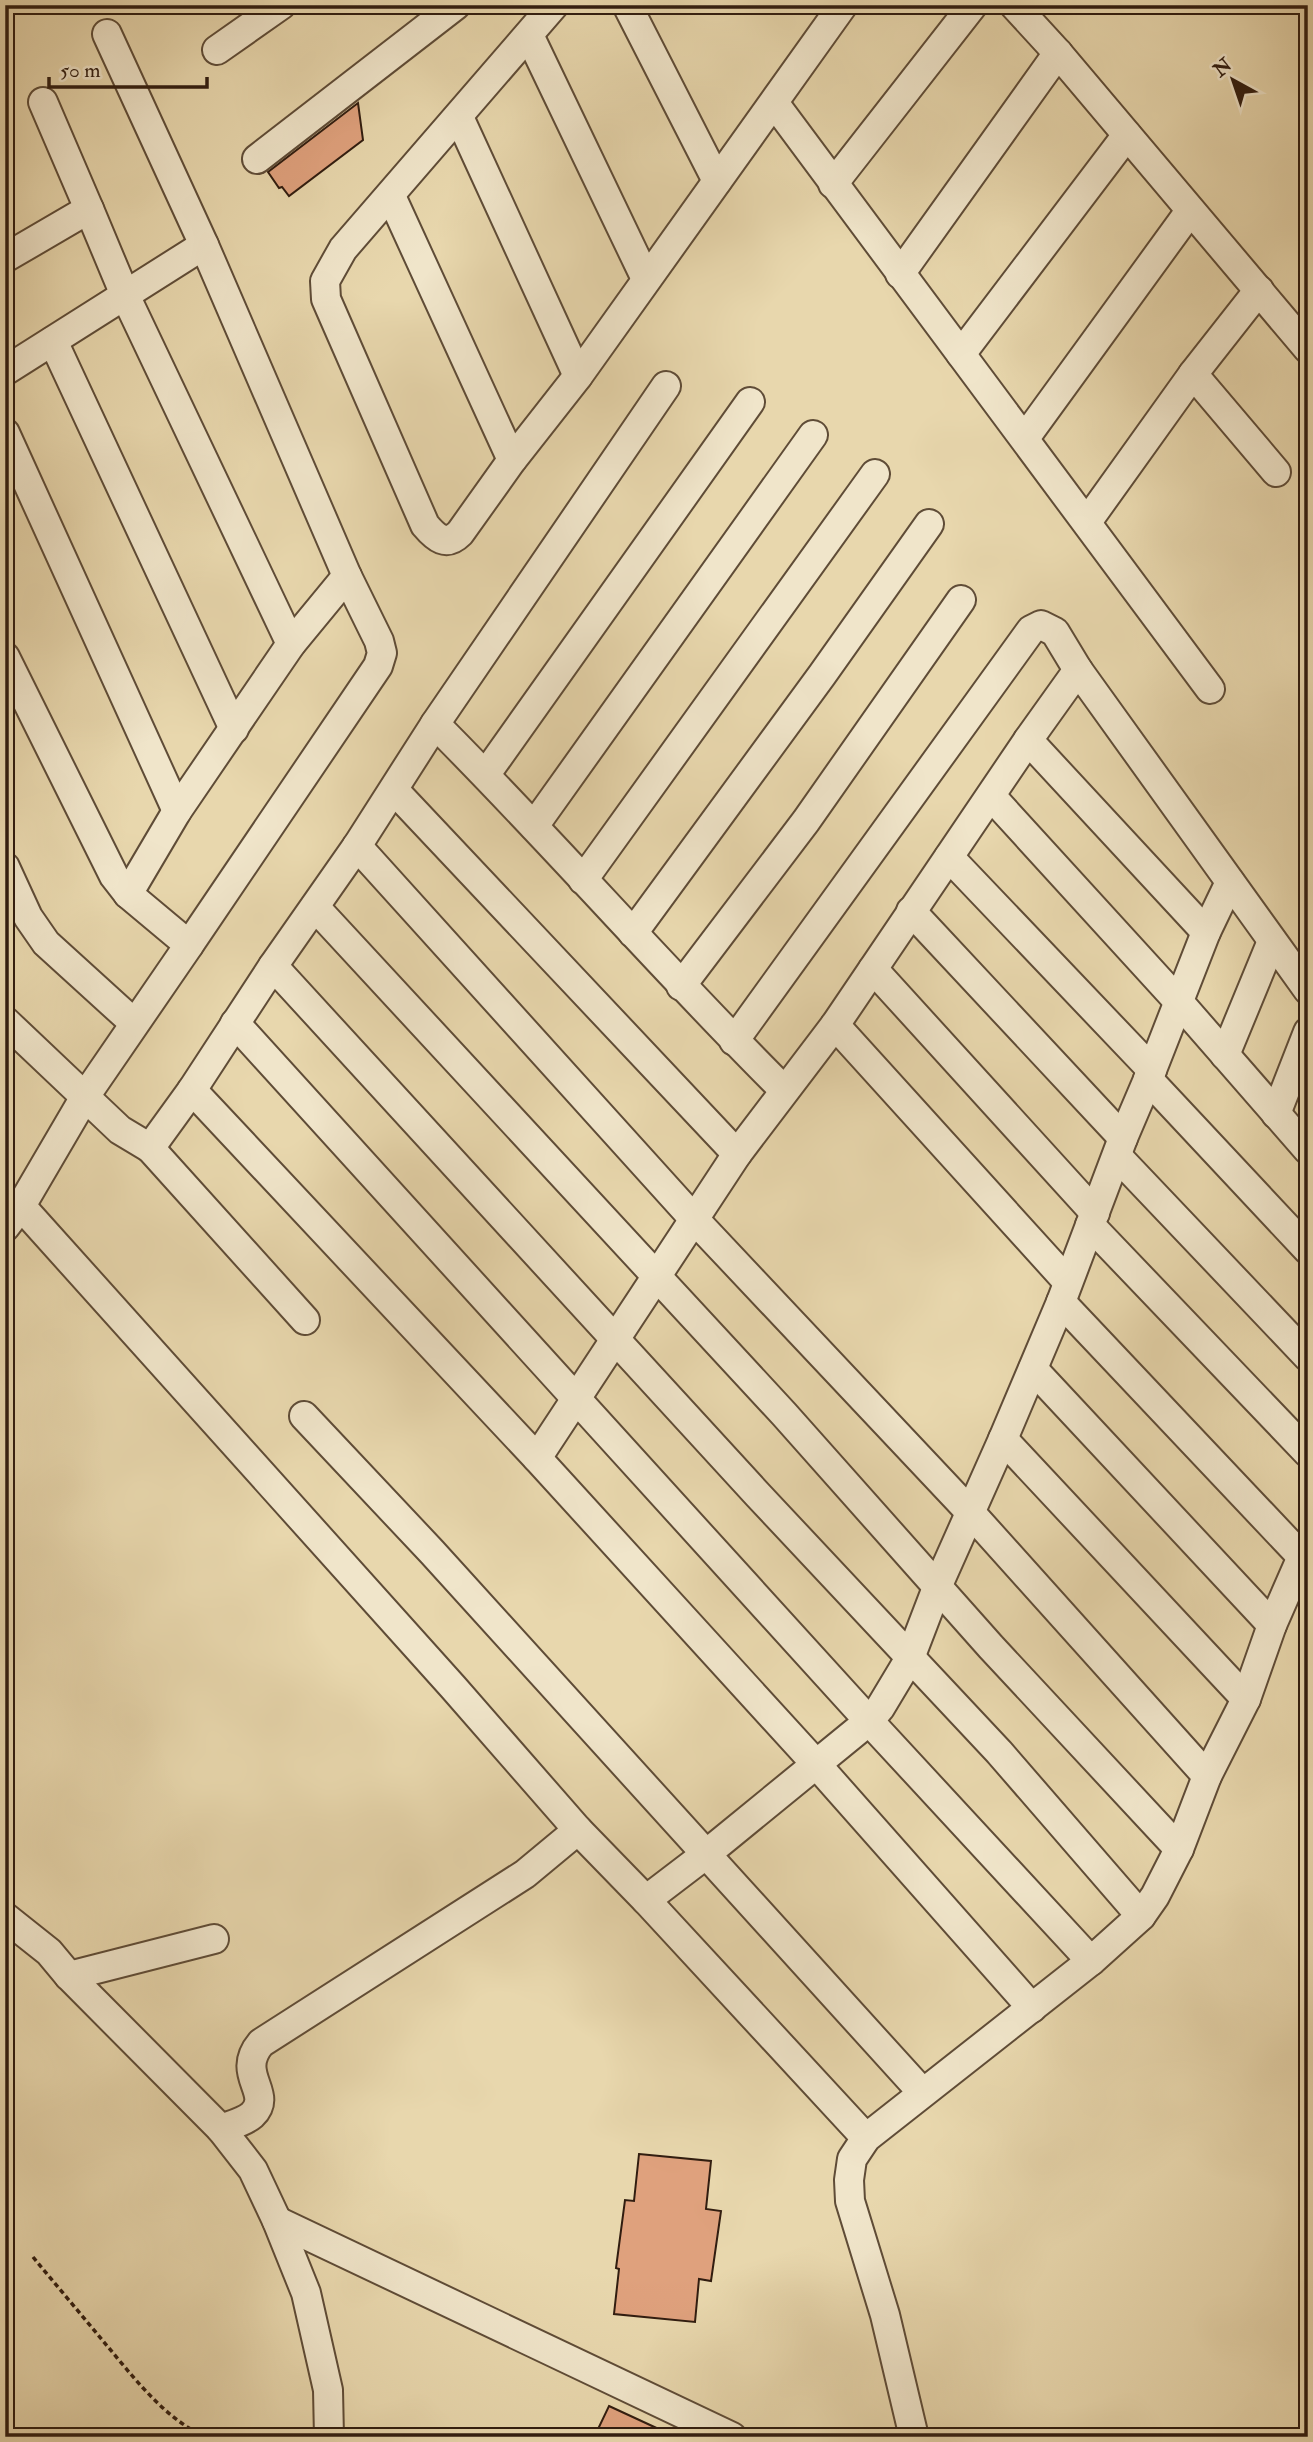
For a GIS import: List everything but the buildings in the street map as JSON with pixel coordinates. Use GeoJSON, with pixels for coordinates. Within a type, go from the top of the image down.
{"type":"FeatureCollection","features":[{"type":"Feature","properties":{"kind":"street"},"geometry":{"type":"LineString","coordinates":[[217,50],[281,5]]}},
{"type":"Feature","properties":{"kind":"street"},"geometry":{"type":"LineString","coordinates":[[257,159],[456,5]]}},
{"type":"Feature","properties":{"kind":"street"},"geometry":{"type":"LineString","coordinates":[[554,5],[342,250],[325,281],[326,299],[425,525],[437,539],[454,539],[578,376],[844,5]]}},
{"type":"Feature","properties":{"kind":"street"},"geometry":{"type":"LineString","coordinates":[[627,5],[717,181]]}},
{"type":"Feature","properties":{"kind":"street"},"geometry":{"type":"LineString","coordinates":[[833,184],[973,5]]}},
{"type":"Feature","properties":{"kind":"street"},"geometry":{"type":"LineString","coordinates":[[1014,5],[1058,53],[1308,349]]}},
{"type":"Feature","properties":{"kind":"street"},"geometry":{"type":"LineString","coordinates":[[107,34],[204,246],[382,653],[378,666],[86,1095],[13,1216],[453,1687],[578,1830],[866,2138]]}},
{"type":"Feature","properties":{"kind":"street"},"geometry":{"type":"LineString","coordinates":[[528,35],[646,279]]}},
{"type":"Feature","properties":{"kind":"street"},"geometry":{"type":"LineString","coordinates":[[900,274],[1058,53]]}},
{"type":"Feature","properties":{"kind":"street"},"geometry":{"type":"LineString","coordinates":[[43,102],[125,295],[291,643]]}},
{"type":"Feature","properties":{"kind":"street"},"geometry":{"type":"LineString","coordinates":[[775,104],[1210,690]]}},
{"type":"Feature","properties":{"kind":"street"},"geometry":{"type":"LineString","coordinates":[[459,117],[578,376]]}},
{"type":"Feature","properties":{"kind":"street"},"geometry":{"type":"LineString","coordinates":[[961,354],[1127,135]]}},
{"type":"Feature","properties":{"kind":"street"},"geometry":{"type":"LineString","coordinates":[[391,196],[512,460]]}},
{"type":"Feature","properties":{"kind":"street"},"geometry":{"type":"LineString","coordinates":[[5,258],[89,209]]}},
{"type":"Feature","properties":{"kind":"street"},"geometry":{"type":"LineString","coordinates":[[1025,438],[1190,211]]}},
{"type":"Feature","properties":{"kind":"street"},"geometry":{"type":"LineString","coordinates":[[5,371],[204,246]]}},
{"type":"Feature","properties":{"kind":"street"},"geometry":{"type":"LineString","coordinates":[[1087,522],[1193,374],[1259,290]]}},
{"type":"Feature","properties":{"kind":"street"},"geometry":{"type":"LineString","coordinates":[[53,341],[234,729]]}},
{"type":"Feature","properties":{"kind":"street"},"geometry":{"type":"LineString","coordinates":[[1193,374],[1276,472]]}},
{"type":"Feature","properties":{"kind":"street"},"geometry":{"type":"LineString","coordinates":[[150,1148],[357,846],[435,723],[666,386]]}},
{"type":"Feature","properties":{"kind":"street"},"geometry":{"type":"LineString","coordinates":[[486,774],[750,402]]}},
{"type":"Feature","properties":{"kind":"street"},"geometry":{"type":"LineString","coordinates":[[5,433],[177,811]]}},
{"type":"Feature","properties":{"kind":"street"},"geometry":{"type":"LineString","coordinates":[[534,826],[813,435]]}},
{"type":"Feature","properties":{"kind":"street"},"geometry":{"type":"LineString","coordinates":[[583,880],[875,474]]}},
{"type":"Feature","properties":{"kind":"street"},"geometry":{"type":"LineString","coordinates":[[633,933],[929,524]]}},
{"type":"Feature","properties":{"kind":"street"},"geometry":{"type":"LineString","coordinates":[[128,894],[177,811],[291,643],[347,576]]}},
{"type":"Feature","properties":{"kind":"street"},"geometry":{"type":"LineString","coordinates":[[681,986],[806,821],[961,600]]}},
{"type":"Feature","properties":{"kind":"street"},"geometry":{"type":"LineString","coordinates":[[734,1041],[1031,631],[1041,625],[1055,632],[1078,670],[1308,990]]}},
{"type":"Feature","properties":{"kind":"street"},"geometry":{"type":"LineString","coordinates":[[5,657],[105,860],[128,894],[189,945]]}},
{"type":"Feature","properties":{"kind":"street"},"geometry":{"type":"LineString","coordinates":[[537,1458],[737,1154],[835,1025],[1078,670]]}},
{"type":"Feature","properties":{"kind":"street"},"geometry":{"type":"LineString","coordinates":[[435,723],[486,774],[681,986],[784,1090]]}},
{"type":"Feature","properties":{"kind":"street"},"geometry":{"type":"LineString","coordinates":[[1028,740],[1206,932]]}},
{"type":"Feature","properties":{"kind":"street"},"geometry":{"type":"LineString","coordinates":[[394,790],[737,1154]]}},
{"type":"Feature","properties":{"kind":"street"},"geometry":{"type":"LineString","coordinates":[[991,796],[1180,1002],[1308,1150]]}},
{"type":"Feature","properties":{"kind":"street"},"geometry":{"type":"LineString","coordinates":[[357,846],[694,1219],[970,1512],[1208,1776]]}},
{"type":"Feature","properties":{"kind":"street"},"geometry":{"type":"LineString","coordinates":[[949,857],[1308,1250]]}},
{"type":"Feature","properties":{"kind":"street"},"geometry":{"type":"LineString","coordinates":[[5,867],[28,917],[46,943],[134,1023]]}},
{"type":"Feature","properties":{"kind":"street"},"geometry":{"type":"LineString","coordinates":[[646,1900],[869,1721],[880,1708],[910,1658],[938,1585],[1033,1369],[1206,932],[1230,882]]}},
{"type":"Feature","properties":{"kind":"street"},"geometry":{"type":"LineString","coordinates":[[315,907],[784,1414],[991,1647],[1179,1849]]}},
{"type":"Feature","properties":{"kind":"street"},"geometry":{"type":"LineString","coordinates":[[911,911],[1308,1357]]}},
{"type":"Feature","properties":{"kind":"street"},"geometry":{"type":"LineString","coordinates":[[1225,1055],[1272,941]]}},
{"type":"Feature","properties":{"kind":"street"},"geometry":{"type":"LineString","coordinates":[[273,966],[999,1752],[1141,1916]]}},
{"type":"Feature","properties":{"kind":"street"},"geometry":{"type":"LineString","coordinates":[[873,969],[1093,1219],[1308,1453]]}},
{"type":"Feature","properties":{"kind":"street"},"geometry":{"type":"LineString","coordinates":[[5,1021],[120,1129],[150,1148],[305,1320]]}},
{"type":"Feature","properties":{"kind":"street"},"geometry":{"type":"LineString","coordinates":[[235,1023],[576,1400],[1091,1961]]}},
{"type":"Feature","properties":{"kind":"street"},"geometry":{"type":"LineString","coordinates":[[835,1025],[1064,1292],[1305,1550],[1272,1625],[1246,1699],[1208,1776],[1179,1849],[1155,1896],[1141,1916],[1091,1961],[866,2138],[852,2159],[850,2202],[885,2315],[914,2437]]}},
{"type":"Feature","properties":{"kind":"street"},"geometry":{"type":"LineString","coordinates":[[1276,1114],[1308,1032]]}},
{"type":"Feature","properties":{"kind":"street"},"geometry":{"type":"LineString","coordinates":[[192,1090],[537,1458],[817,1765],[1032,2008]]}},
{"type":"Feature","properties":{"kind":"street"},"geometry":{"type":"LineString","coordinates":[[1033,1369],[1272,1625]]}},
{"type":"Feature","properties":{"kind":"street"},"geometry":{"type":"LineString","coordinates":[[304,1416],[442,1562],[922,2092]]}},
{"type":"Feature","properties":{"kind":"street"},"geometry":{"type":"LineString","coordinates":[[1003,1439],[1246,1699]]}},
{"type":"Feature","properties":{"kind":"street"},"geometry":{"type":"LineString","coordinates":[[221,2129],[250,2117],[257,2108],[260,2098],[250,2059],[261,2043],[525,1874],[578,1830]]}},
{"type":"Feature","properties":{"kind":"street"},"geometry":{"type":"LineString","coordinates":[[5,1917],[49,1952],[69,1976],[221,2129],[253,2170],[306,2293],[328,2390],[329,2437]]}},
{"type":"Feature","properties":{"kind":"street"},"geometry":{"type":"LineString","coordinates":[[69,1976],[214,1940]]}},
{"type":"Feature","properties":{"kind":"street"},"geometry":{"type":"LineString","coordinates":[[277,2221],[732,2437]]}},
{"type":"Feature","properties":{"kind":"path"},"geometry":{"type":"LineString","coordinates":[[33,2257],[124,2366],[163,2408],[188,2429],[206,2437]]}}]}
